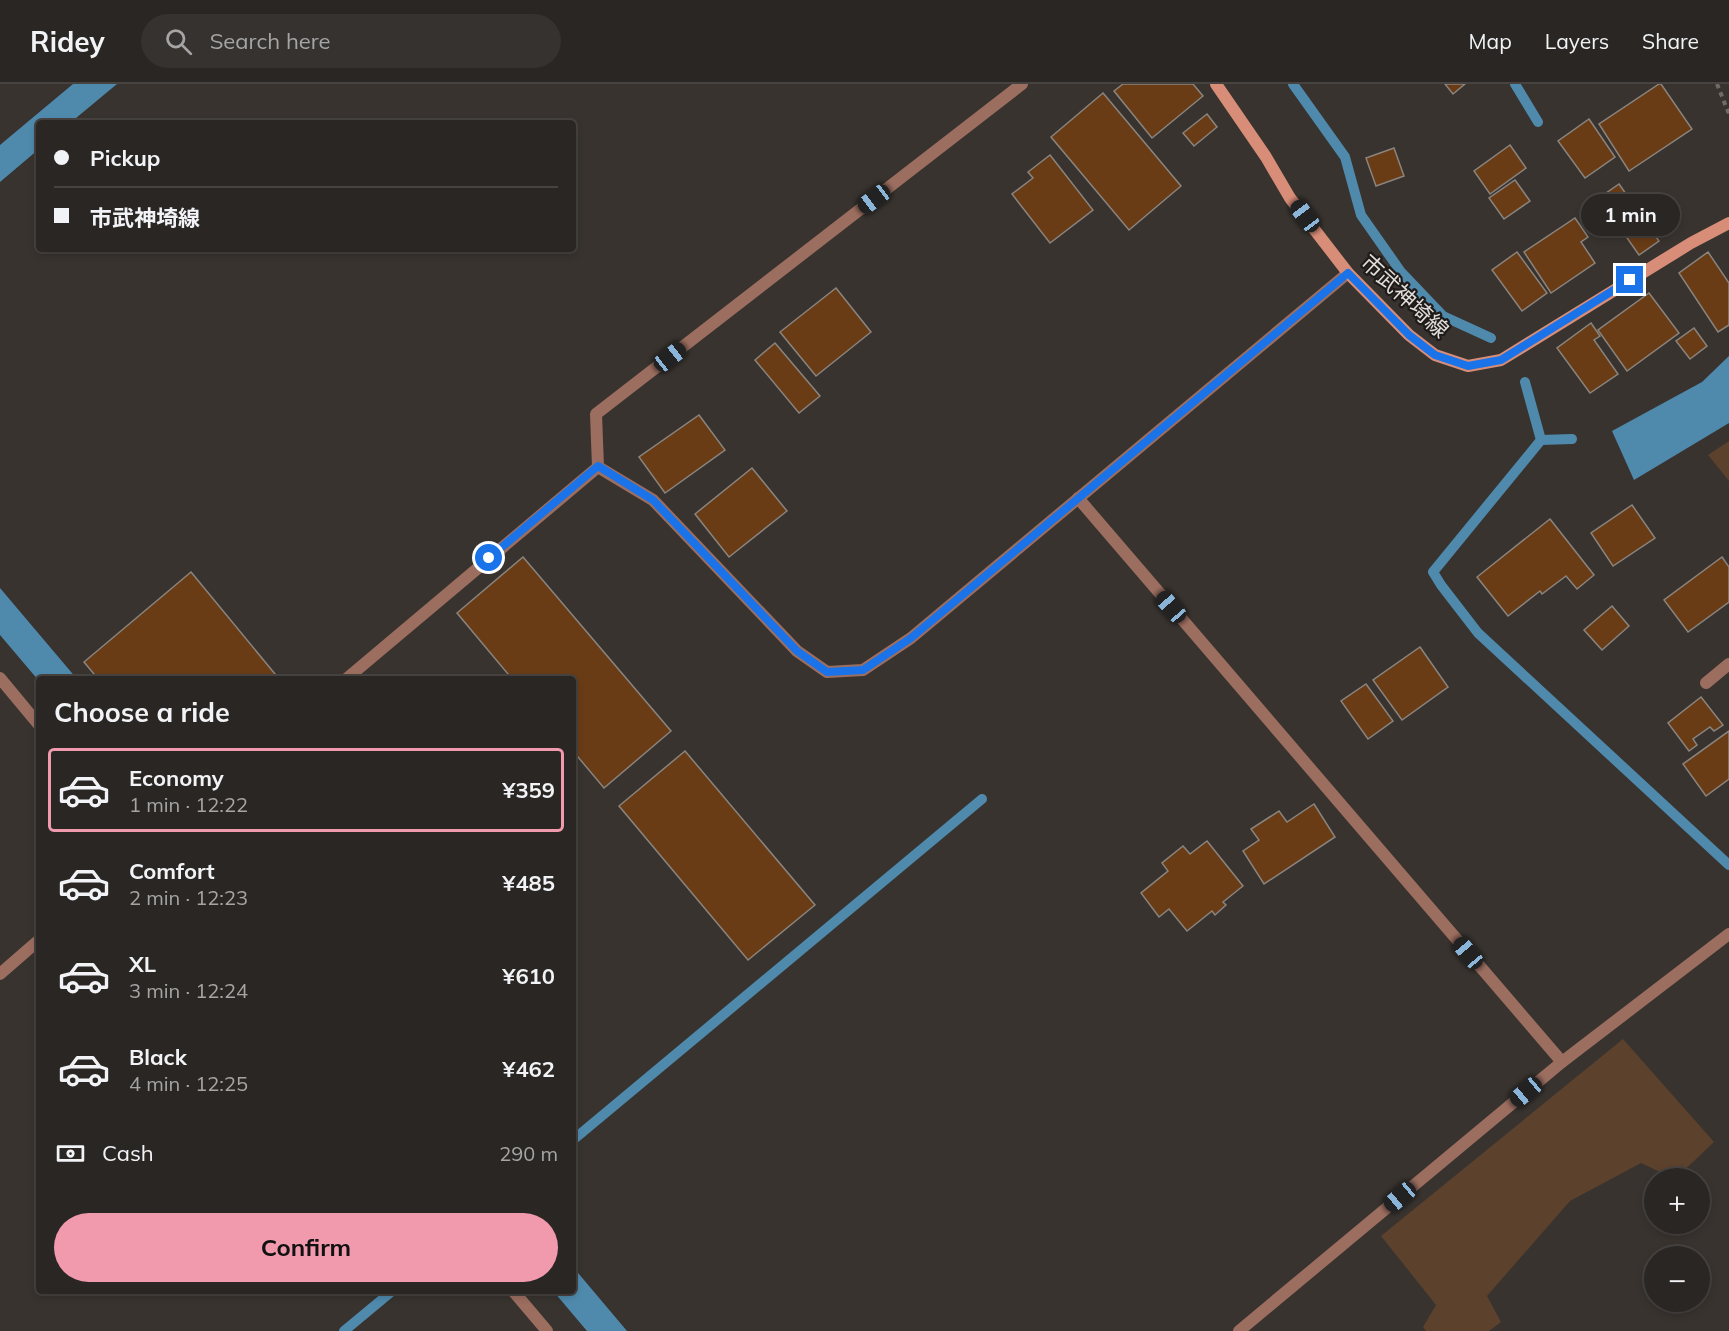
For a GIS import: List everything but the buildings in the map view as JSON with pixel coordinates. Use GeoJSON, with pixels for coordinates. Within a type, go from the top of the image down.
{"type":"FeatureCollection","features":[{"type":"Feature","properties":{"kind":"main road","name":"市武神埼線"},"geometry":{"type":"LineString","coordinates":[[1216,84],[1290,198],[1348,273],[1409,335],[1435,355],[1468,366],[1501,360],[1690,243],[1729,223]]}},
{"type":"Feature","properties":{"kind":"street"},"geometry":{"type":"LineString","coordinates":[[598,466],[596,414],[1022,84]]}},
{"type":"Feature","properties":{"kind":"street"},"geometry":{"type":"LineString","coordinates":[[598,466],[653,500],[797,651],[827,672],[863,670],[911,638],[1348,273]]}},
{"type":"Feature","properties":{"kind":"street"},"geometry":{"type":"LineString","coordinates":[[350,676],[598,466]]}},
{"type":"Feature","properties":{"kind":"street"},"geometry":{"type":"LineString","coordinates":[[1078,498],[1562,1062]]}},
{"type":"Feature","properties":{"kind":"street"},"geometry":{"type":"LineString","coordinates":[[1706,683],[1729,664]]}},
{"type":"Feature","properties":{"kind":"street"},"geometry":{"type":"LineString","coordinates":[[0,678],[36,720]]}},
{"type":"Feature","properties":{"kind":"street"},"geometry":{"type":"LineString","coordinates":[[1239,1331],[1562,1062],[1729,934]]}},
{"type":"Feature","properties":{"kind":"street"},"geometry":{"type":"LineString","coordinates":[[0,974],[36,943]]}},
{"type":"Feature","properties":{"kind":"street"},"geometry":{"type":"LineString","coordinates":[[516,1294],[547,1331]]}},
{"type":"Feature","properties":{"kind":"path"},"geometry":{"type":"LineString","coordinates":[[1717,84],[1729,114]]}},
{"type":"Feature","properties":{"kind":"shaded area"},"geometry":{"type":"Polygon","coordinates":[[[1729,441],[1729,481],[1708,455],[1729,441]]]}},
{"type":"Feature","properties":{"kind":"shaded area"},"geometry":{"type":"Polygon","coordinates":[[[1623,1039],[1714,1142],[1687,1168],[1652,1168],[1641,1163],[1570,1201],[1487,1296],[1501,1322],[1489,1331],[1426,1331],[1423,1327],[1436,1305],[1381,1236],[1623,1039]]]}},
{"type":"Feature","properties":{"kind":"water"},"geometry":{"type":"Polygon","coordinates":[[[73,84],[117,84],[74,120],[36,120],[36,152],[0,182],[0,145],[73,84]]]}},
{"type":"Feature","properties":{"kind":"water"},"geometry":{"type":"Polygon","coordinates":[[[1729,356],[1729,423],[1634,480],[1612,431],[1702,382],[1729,356]]]}},
{"type":"Feature","properties":{"kind":"water"},"geometry":{"type":"Polygon","coordinates":[[[0,588],[74,676],[36,677],[0,635],[0,588]]]}},
{"type":"Feature","properties":{"kind":"water"},"geometry":{"type":"Polygon","coordinates":[[[576,1271],[627,1331],[587,1331],[556,1294],[576,1294],[576,1271]]]}},
{"type":"Feature","properties":{"kind":"waterway"},"geometry":{"type":"LineString","coordinates":[[1293,84],[1345,157],[1361,215],[1401,272],[1443,316],[1491,338]]}},
{"type":"Feature","properties":{"kind":"waterway"},"geometry":{"type":"LineString","coordinates":[[1515,84],[1538,122]]}},
{"type":"Feature","properties":{"kind":"waterway"},"geometry":{"type":"LineString","coordinates":[[1525,382],[1541,440],[1433,572],[1478,633],[1729,865]]}},
{"type":"Feature","properties":{"kind":"waterway"},"geometry":{"type":"LineString","coordinates":[[1541,440],[1572,439]]}},
{"type":"Feature","properties":{"kind":"waterway"},"geometry":{"type":"LineString","coordinates":[[576,1137],[982,799]]}},
{"type":"Feature","properties":{"kind":"waterway"},"geometry":{"type":"LineString","coordinates":[[344,1331],[389,1294]]}},
{"type":"Feature","properties":{"kind":"route"},"geometry":{"type":"LineString","coordinates":[[489,558],[598,466],[653,500],[797,651],[827,672],[863,670],[911,638],[1348,273],[1409,335],[1435,355],[1468,366],[1501,360],[1630,280]]}}]}
